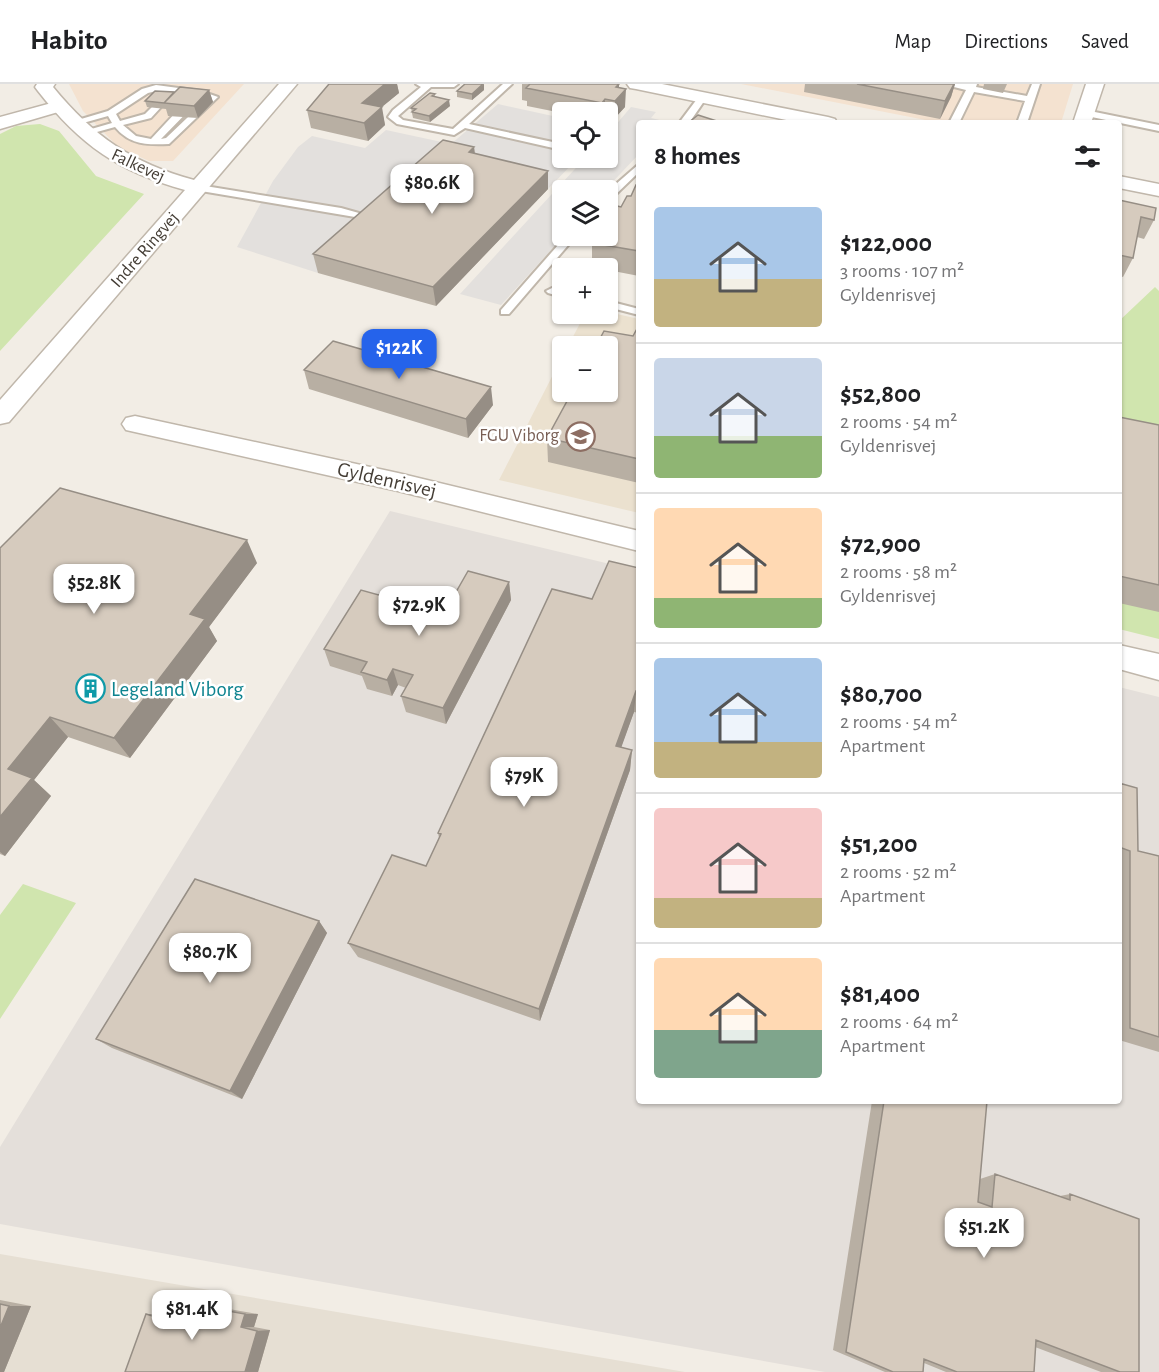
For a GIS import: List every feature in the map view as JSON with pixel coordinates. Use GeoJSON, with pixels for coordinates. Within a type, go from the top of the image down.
{"type":"FeatureCollection","features":[{"type":"Feature","properties":{"kind":"street","name":"Falkevej"},"geometry":{"type":"LineString","coordinates":[[46,84],[44,87],[59,106],[98,146],[122,161],[152,174],[199,188]]}},
{"type":"Feature","properties":{"kind":"street","name":"Indre Ringvej"},"geometry":{"type":"LineString","coordinates":[[0,416],[288,84]]}},
{"type":"Feature","properties":{"kind":"street"},"geometry":{"type":"LineString","coordinates":[[636,84],[814,120]]}},
{"type":"Feature","properties":{"kind":"street"},"geometry":{"type":"LineString","coordinates":[[1084,118],[1095,84]]}},
{"type":"Feature","properties":{"kind":"street"},"geometry":{"type":"LineString","coordinates":[[0,123],[59,106]]}},
{"type":"Feature","properties":{"kind":"street"},"geometry":{"type":"LineString","coordinates":[[1122,183],[1159,190]]}},
{"type":"Feature","properties":{"kind":"street","name":"Gyldenrisvej"},"geometry":{"type":"LineString","coordinates":[[135,424],[387,479],[636,540]]}},
{"type":"Feature","properties":{"kind":"street"},"geometry":{"type":"LineString","coordinates":[[1122,658],[1159,667]]}},
{"type":"Feature","properties":{"kind":"lane"},"geometry":{"type":"LineString","coordinates":[[454,84],[423,85],[393,117],[400,122],[454,132]]}},
{"type":"Feature","properties":{"kind":"lane"},"geometry":{"type":"LineString","coordinates":[[442,143],[505,84]]}},
{"type":"Feature","properties":{"kind":"lane"},"geometry":{"type":"LineString","coordinates":[[946,84],[972,86],[1030,99]]}},
{"type":"Feature","properties":{"kind":"lane"},"geometry":{"type":"LineString","coordinates":[[1023,120],[1036,84]]}},
{"type":"Feature","properties":{"kind":"lane"},"geometry":{"type":"LineString","coordinates":[[955,120],[972,86]]}},
{"type":"Feature","properties":{"kind":"lane"},"geometry":{"type":"LineString","coordinates":[[81,127],[111,113],[144,91],[156,88],[214,96],[169,141],[142,143],[126,135],[116,125],[111,113]]}},
{"type":"Feature","properties":{"kind":"lane"},"geometry":{"type":"LineString","coordinates":[[81,127],[116,125],[148,116],[173,90]]}},
{"type":"Feature","properties":{"kind":"lane"},"geometry":{"type":"LineString","coordinates":[[687,120],[703,97]]}},
{"type":"Feature","properties":{"kind":"lane"},"geometry":{"type":"LineString","coordinates":[[1084,118],[1099,120]]}},
{"type":"Feature","properties":{"kind":"lane"},"geometry":{"type":"LineString","coordinates":[[1122,123],[1159,128]]}},
{"type":"Feature","properties":{"kind":"lane"},"geometry":{"type":"LineString","coordinates":[[462,125],[552,145]]}},
{"type":"Feature","properties":{"kind":"lane"},"geometry":{"type":"LineString","coordinates":[[618,187],[636,170]]}},
{"type":"Feature","properties":{"kind":"lane"},"geometry":{"type":"LineString","coordinates":[[199,188],[228,195],[336,209],[362,215]]}},
{"type":"Feature","properties":{"kind":"lane"},"geometry":{"type":"LineString","coordinates":[[505,312],[562,246]]}},
{"type":"Feature","properties":{"kind":"lane"},"geometry":{"type":"LineString","coordinates":[[618,307],[636,311]]}},
{"type":"Feature","properties":{"kind":"shaded area"},"geometry":{"type":"Polygon","coordinates":[[[69,84],[244,84],[173,161],[149,161],[118,147],[83,111],[69,84]]]}},
{"type":"Feature","properties":{"kind":"shaded area"},"geometry":{"type":"Polygon","coordinates":[[[741,84],[1073,84],[1062,120],[926,120],[741,84]]]}},
{"type":"Feature","properties":{"kind":"shaded area"},"geometry":{"type":"Polygon","coordinates":[[[498,104],[552,116],[552,168],[568,168],[557,180],[552,180],[552,185],[548,189],[471,171],[445,159],[318,273],[237,247],[273,181],[298,147],[312,136],[365,148],[386,130],[451,144],[498,104]]]}},
{"type":"Feature","properties":{"kind":"shaded area"},"geometry":{"type":"Polygon","coordinates":[[[631,107],[656,112],[651,118],[660,120],[636,120],[636,157],[614,180],[565,180],[576,168],[618,168],[618,122],[631,107]]]}},
{"type":"Feature","properties":{"kind":"shaded area"},"geometry":{"type":"Polygon","coordinates":[[[552,194],[552,246],[555,246],[501,305],[460,294],[552,194]]]}},
{"type":"Feature","properties":{"kind":"shaded area","name":"FGU Viborg"},"geometry":{"type":"Polygon","coordinates":[[[618,314],[636,318],[636,512],[499,480],[552,377],[552,402],[618,402],[618,336],[573,336],[580,324],[618,324],[618,314]]]}},
{"type":"Feature","properties":{"kind":"shaded area"},"geometry":{"type":"Polygon","coordinates":[[[390,511],[636,570],[636,1104],[1122,1104],[1122,688],[1159,697],[1159,1372],[825,1372],[0,1224],[0,1147],[390,511]]]}},
{"type":"Feature","properties":{"kind":"shaded area"},"geometry":{"type":"Polygon","coordinates":[[[0,1254],[685,1372],[0,1372],[0,1254]]]}},
{"type":"Feature","properties":{"kind":"green space"},"geometry":{"type":"Polygon","coordinates":[[[40,124],[59,131],[96,176],[144,194],[0,351],[0,134],[16,126],[40,124]]]}},
{"type":"Feature","properties":{"kind":"green space"},"geometry":{"type":"Polygon","coordinates":[[[1155,287],[1159,291],[1159,639],[1122,630],[1122,318],[1155,287]]]}},
{"type":"Feature","properties":{"kind":"green space"},"geometry":{"type":"Polygon","coordinates":[[[23,884],[76,903],[0,1019],[0,915],[23,884]]]}},
{"type":"Feature","properties":{"kind":"building"},"geometry":{"type":"Polygon","coordinates":[[[329,84],[385,84],[362,103],[382,107],[364,123],[307,110],[329,84]]]}},
{"type":"Feature","properties":{"kind":"building"},"geometry":{"type":"Polygon","coordinates":[[[465,84],[483,84],[472,94],[457,91],[465,84]]]}},
{"type":"Feature","properties":{"kind":"building"},"geometry":{"type":"Polygon","coordinates":[[[530,84],[619,84],[616,87],[626,89],[615,101],[605,99],[603,102],[597,102],[526,88],[530,84]]]}},
{"type":"Feature","properties":{"kind":"building"},"geometry":{"type":"Polygon","coordinates":[[[857,84],[954,84],[945,101],[857,84]]]}},
{"type":"Feature","properties":{"kind":"building"},"geometry":{"type":"Polygon","coordinates":[[[180,87],[209,90],[194,106],[164,103],[180,87]]]}},
{"type":"Feature","properties":{"kind":"building"},"geometry":{"type":"Polygon","coordinates":[[[155,91],[174,92],[164,103],[145,101],[155,91]]]}},
{"type":"Feature","properties":{"kind":"building"},"geometry":{"type":"Polygon","coordinates":[[[430,93],[435,94],[432,96],[449,100],[429,116],[412,112],[416,109],[411,108],[430,93]]]}},
{"type":"Feature","properties":{"kind":"building"},"geometry":{"type":"Polygon","coordinates":[[[698,115],[714,120],[692,120],[698,115]]]}},
{"type":"Feature","properties":{"kind":"building"},"geometry":{"type":"Polygon","coordinates":[[[443,140],[474,147],[469,152],[548,171],[433,287],[313,254],[443,140]]]}},
{"type":"Feature","properties":{"kind":"building"},"geometry":{"type":"Polygon","coordinates":[[[636,185],[636,250],[610,246],[618,246],[618,206],[621,207],[627,196],[631,196],[636,185]]]}},
{"type":"Feature","properties":{"kind":"building"},"geometry":{"type":"Polygon","coordinates":[[[1122,201],[1156,208],[1154,220],[1141,217],[1133,258],[1122,256],[1122,201]]]}},
{"type":"Feature","properties":{"kind":"building"},"geometry":{"type":"Polygon","coordinates":[[[636,330],[636,458],[547,438],[567,402],[618,402],[618,336],[601,336],[604,331],[633,336],[636,330]]]}},
{"type":"Feature","properties":{"kind":"building"},"geometry":{"type":"Polygon","coordinates":[[[333,341],[491,387],[466,419],[304,370],[333,341]]]}},
{"type":"Feature","properties":{"kind":"building"},"geometry":{"type":"Polygon","coordinates":[[[1122,418],[1159,425],[1159,585],[1122,577],[1122,418]]]}},
{"type":"Feature","properties":{"kind":"building","name":"Legeland Viborg"},"geometry":{"type":"Polygon","coordinates":[[[60,488],[247,540],[190,614],[205,619],[114,738],[50,717],[8,769],[32,778],[0,817],[0,548],[60,488]]]}},
{"type":"Feature","properties":{"kind":"building"},"geometry":{"type":"Polygon","coordinates":[[[609,561],[636,567],[636,691],[616,746],[632,750],[539,1009],[348,943],[392,855],[426,866],[441,834],[438,833],[552,589],[592,599],[609,561]]]}},
{"type":"Feature","properties":{"kind":"building"},"geometry":{"type":"Polygon","coordinates":[[[468,571],[509,582],[443,708],[401,696],[413,675],[393,669],[387,680],[361,672],[367,662],[324,649],[361,590],[444,613],[468,571]]]}},
{"type":"Feature","properties":{"kind":"building"},"geometry":{"type":"Polygon","coordinates":[[[1122,784],[1137,788],[1138,851],[1159,856],[1159,1037],[1130,1028],[1130,851],[1122,848],[1122,784]]]}},
{"type":"Feature","properties":{"kind":"building"},"geometry":{"type":"Polygon","coordinates":[[[195,879],[319,921],[230,1091],[96,1039],[195,879]]]}},
{"type":"Feature","properties":{"kind":"building"},"geometry":{"type":"Polygon","coordinates":[[[884,1104],[987,1104],[978,1202],[992,1207],[995,1174],[1070,1200],[1070,1194],[1139,1219],[1139,1372],[1120,1372],[1036,1340],[1034,1372],[957,1372],[924,1359],[923,1372],[893,1372],[846,1352],[884,1104]]]}},
{"type":"Feature","properties":{"kind":"building"},"geometry":{"type":"Polygon","coordinates":[[[162,1299],[245,1314],[241,1327],[257,1331],[245,1372],[125,1372],[146,1314],[156,1317],[162,1299]]]}},
{"type":"Feature","properties":{"kind":"building"},"geometry":{"type":"Polygon","coordinates":[[[0,1304],[9,1306],[0,1328],[0,1304]]]}},
{"type":"Feature","properties":{"kind":"place","name":"FGU Viborg"},"geometry":{"type":"Point","coordinates":[580,436]}},
{"type":"Feature","properties":{"kind":"place","name":"Legeland Viborg"},"geometry":{"type":"Point","coordinates":[90,689]}}]}
